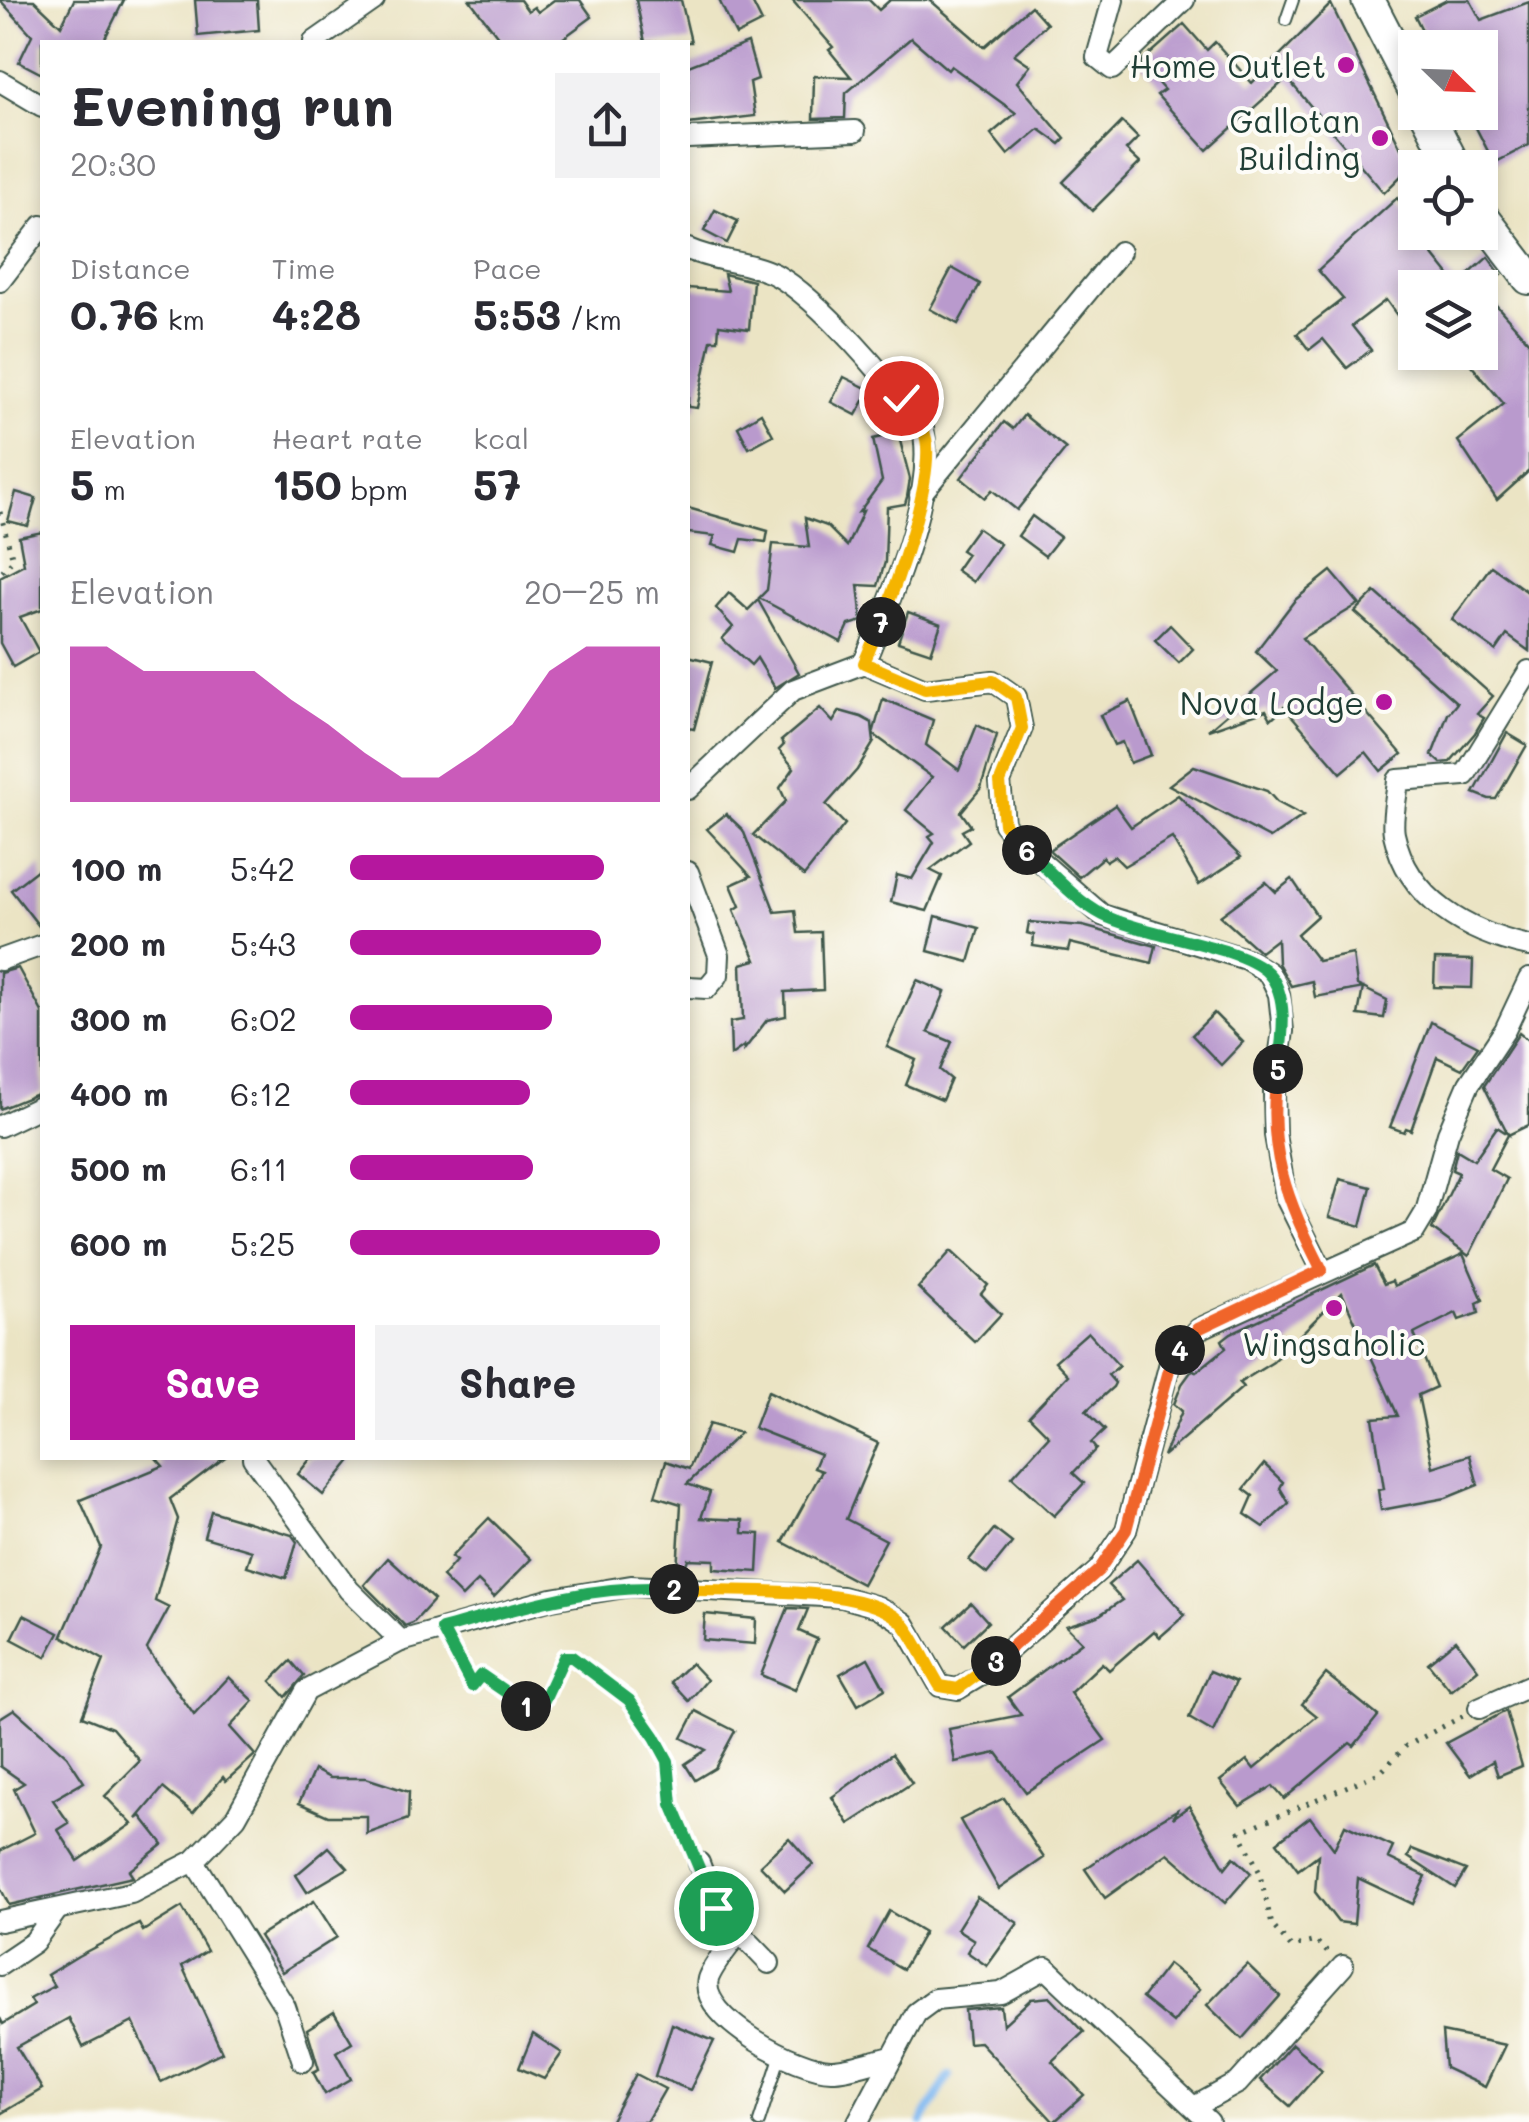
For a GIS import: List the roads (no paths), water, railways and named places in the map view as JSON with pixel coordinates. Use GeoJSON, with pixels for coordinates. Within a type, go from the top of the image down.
{"type":"FeatureCollection","features":[{"type":"Feature","properties":{"kind":"main road"},"geometry":{"type":"LineString","coordinates":[[1368,0],[1398,59]]}},
{"type":"Feature","properties":{"kind":"main road"},"geometry":{"type":"LineString","coordinates":[[1498,238],[1529,278]]}},
{"type":"Feature","properties":{"kind":"street"},"geometry":{"type":"LineString","coordinates":[[317,40],[374,0]]}},
{"type":"Feature","properties":{"kind":"street"},"geometry":{"type":"LineString","coordinates":[[1112,0],[1096,57],[1112,69],[1184,0]]}},
{"type":"Feature","properties":{"kind":"street"},"geometry":{"type":"LineString","coordinates":[[0,81],[40,105]]}},
{"type":"Feature","properties":{"kind":"street"},"geometry":{"type":"LineString","coordinates":[[690,138],[856,131]]}},
{"type":"Feature","properties":{"kind":"street"},"geometry":{"type":"LineString","coordinates":[[0,281],[40,229]]}},
{"type":"Feature","properties":{"kind":"street"},"geometry":{"type":"LineString","coordinates":[[690,249],[775,275],[796,290],[922,424],[928,446],[919,496],[892,595],[864,663]]}},
{"type":"Feature","properties":{"kind":"street"},"geometry":{"type":"LineString","coordinates":[[919,496],[1120,252]]}},
{"type":"Feature","properties":{"kind":"street"},"geometry":{"type":"LineString","coordinates":[[690,787],[793,690],[864,663],[925,689],[993,681],[1016,697],[1022,728],[1000,782],[1004,824],[1018,842],[1102,914],[1246,959],[1269,973],[1278,994],[1284,1031],[1274,1092],[1275,1135],[1286,1198],[1322,1270]]}},
{"type":"Feature","properties":{"kind":"street"},"geometry":{"type":"LineString","coordinates":[[1529,671],[1465,776],[1398,780],[1393,830],[1404,864],[1451,919],[1473,930],[1529,946]]}},
{"type":"Feature","properties":{"kind":"street"},"geometry":{"type":"LineString","coordinates":[[690,877],[719,955],[718,975],[706,988],[690,987]]}},
{"type":"Feature","properties":{"kind":"street"},"geometry":{"type":"LineString","coordinates":[[0,960],[40,946]]}},
{"type":"Feature","properties":{"kind":"street"},"geometry":{"type":"LineString","coordinates":[[0,1920],[131,1894],[194,1862],[236,1817],[306,1691],[401,1641],[552,1599],[631,1586],[842,1597],[878,1607],[904,1623],[940,1686],[958,1689],[978,1677],[1099,1570],[1126,1530],[1172,1359],[1198,1329],[1322,1270],[1374,1254],[1414,1232],[1426,1212],[1448,1133],[1469,1084],[1505,1030],[1529,979]]}},
{"type":"Feature","properties":{"kind":"street"},"geometry":{"type":"LineString","coordinates":[[0,1126],[40,1107]]}},
{"type":"Feature","properties":{"kind":"street"},"geometry":{"type":"LineString","coordinates":[[253,1460],[350,1590],[401,1641]]}},
{"type":"Feature","properties":{"kind":"street"},"geometry":{"type":"LineString","coordinates":[[1479,1708],[1529,1686]]}},
{"type":"Feature","properties":{"kind":"street"},"geometry":{"type":"LineString","coordinates":[[194,1862],[285,2007],[303,2061]]}},
{"type":"Feature","properties":{"kind":"street"},"geometry":{"type":"LineString","coordinates":[[699,1863],[716,1908],[769,1963]]}},
{"type":"Feature","properties":{"kind":"street"},"geometry":{"type":"LineString","coordinates":[[0,1964],[34,1942],[57,1910]]}},
{"type":"Feature","properties":{"kind":"street"},"geometry":{"type":"LineString","coordinates":[[738,1933],[708,1980],[710,2002],[720,2017],[782,2054],[831,2070],[893,2057]]}},
{"type":"Feature","properties":{"kind":"street"},"geometry":{"type":"LineString","coordinates":[[858,2122],[916,2014],[935,2000],[1001,1992],[1046,1968],[1142,2064],[1202,2114],[1238,2083],[1342,1966]]}},
{"type":"Feature","properties":{"kind":"lane"},"geometry":{"type":"LineString","coordinates":[[1286,20],[1292,0]]}},
{"type":"Feature","properties":{"kind":"lane"},"geometry":{"type":"LineString","coordinates":[[759,2122],[782,2054]]}},
{"type":"Feature","properties":{"kind":"waterway"},"geometry":{"type":"LineString","coordinates":[[922,2122],[949,2076]]}},
{"type":"Feature","properties":{"kind":"place","name":"Home Outlet"},"geometry":{"type":"Point","coordinates":[1346,65]}},
{"type":"Feature","properties":{"kind":"place","name":"Gallotan Building"},"geometry":{"type":"Point","coordinates":[1380,138]}},
{"type":"Feature","properties":{"kind":"place","name":"Nova Lodge"},"geometry":{"type":"Point","coordinates":[1384,702]}},
{"type":"Feature","properties":{"kind":"place","name":"Wingsaholic"},"geometry":{"type":"Point","coordinates":[1334,1308]}}]}
